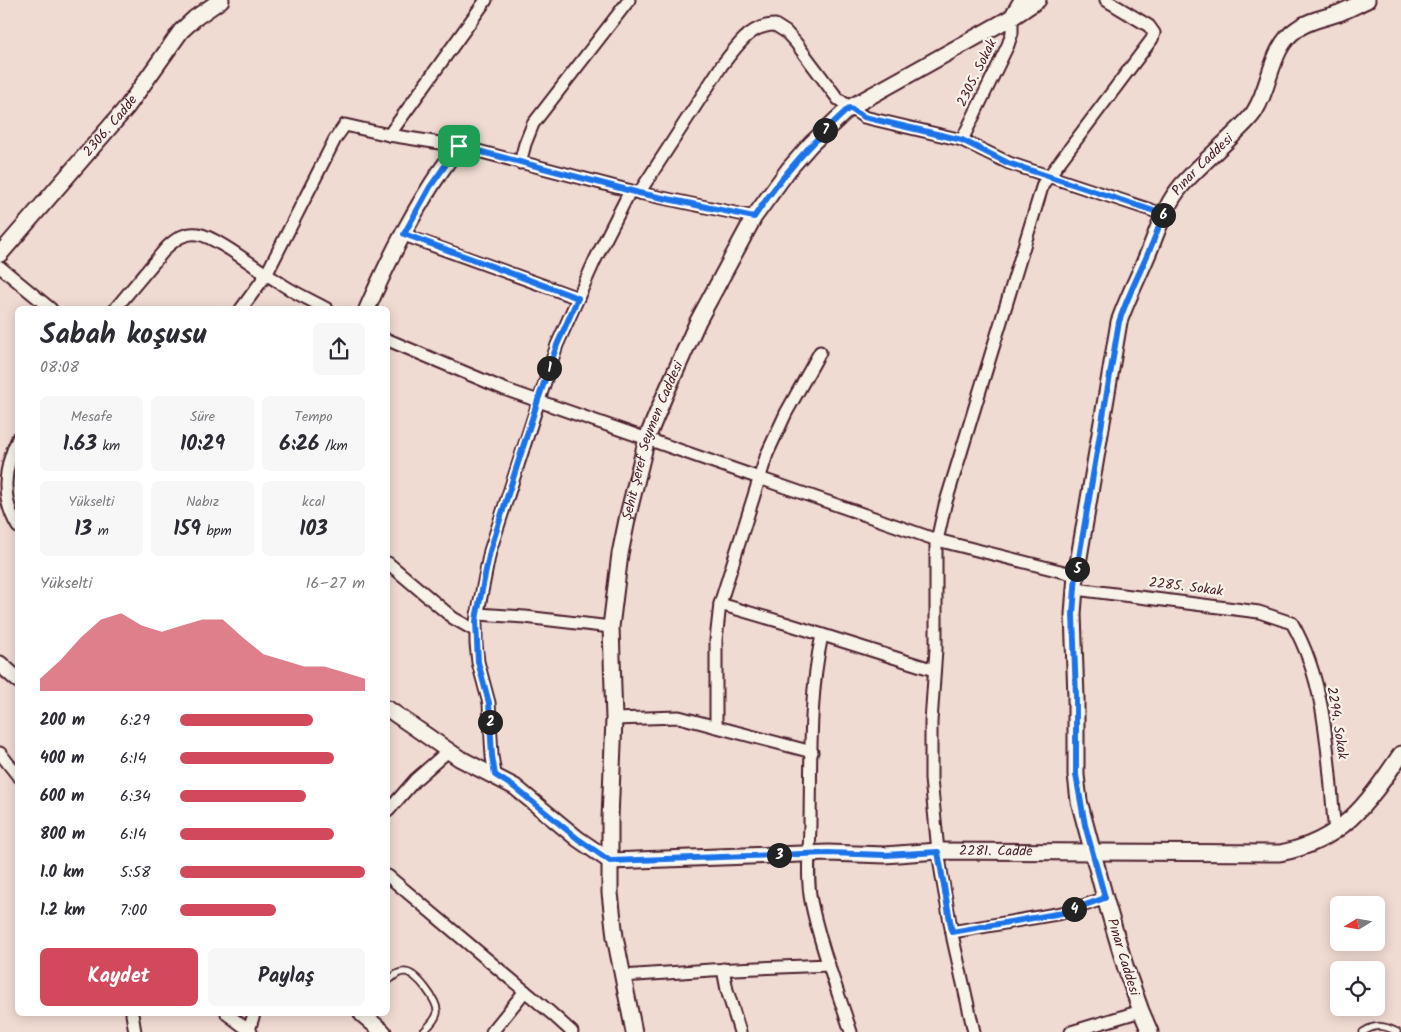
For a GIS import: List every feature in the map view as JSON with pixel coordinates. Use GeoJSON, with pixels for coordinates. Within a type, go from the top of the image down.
{"type":"FeatureCollection","features":[{"type":"Feature","properties":{"kind":"street","name":"2306. Cadde"},"geometry":{"type":"LineString","coordinates":[[0,254],[127,107],[181,31],[195,18],[221,0]]}},
{"type":"Feature","properties":{"kind":"street"},"geometry":{"type":"LineString","coordinates":[[389,135],[486,0]]}},
{"type":"Feature","properties":{"kind":"street"},"geometry":{"type":"LineString","coordinates":[[520,163],[533,124],[629,0]]}},
{"type":"Feature","properties":{"kind":"street"},"geometry":{"type":"LineString","coordinates":[[1012,17],[1022,0]]}},
{"type":"Feature","properties":{"kind":"street"},"geometry":{"type":"LineString","coordinates":[[1012,17],[1038,0]]}},
{"type":"Feature","properties":{"kind":"street"},"geometry":{"type":"LineString","coordinates":[[974,1032],[952,932],[938,852],[931,758],[937,540],[945,504],[1043,184],[1152,39],[1154,33],[1149,26],[1106,0]]}},
{"type":"Feature","properties":{"kind":"street","name":"Pınar Caddesi"},"geometry":{"type":"LineString","coordinates":[[1150,1032],[1141,1012],[1105,898],[1080,801],[1076,775],[1073,614],[1075,582],[1119,322],[1157,233],[1163,214],[1172,198],[1255,111],[1264,94],[1278,51],[1286,39],[1296,29],[1310,22],[1339,13],[1367,0]]}},
{"type":"Feature","properties":{"kind":"street","name":"Şehit Şeref Seymen Caddesi"},"geometry":{"type":"LineString","coordinates":[[634,1032],[615,936],[610,893],[614,719],[611,627],[622,544],[648,438],[694,329],[754,217],[789,169],[811,144],[849,108],[1012,17]]}},
{"type":"Feature","properties":{"kind":"street","name":"2305. Sokak"},"geometry":{"type":"LineString","coordinates":[[962,140],[1008,45],[1012,33],[1012,17]]}},
{"type":"Feature","properties":{"kind":"street"},"geometry":{"type":"LineString","coordinates":[[495,775],[489,703],[478,662],[477,614],[490,551],[538,400],[557,345],[599,253],[635,192],[722,65],[748,33],[754,29],[775,24],[786,32],[838,99],[864,117],[962,140],[1008,163],[1163,214]]}},
{"type":"Feature","properties":{"kind":"street"},"geometry":{"type":"LineString","coordinates":[[243,306],[266,274],[344,125],[389,135],[459,146],[635,192],[754,217]]}},
{"type":"Feature","properties":{"kind":"street"},"geometry":{"type":"LineString","coordinates":[[368,306],[404,234],[436,178],[459,146]]}},
{"type":"Feature","properties":{"kind":"street"},"geometry":{"type":"LineString","coordinates":[[118,306],[167,247],[175,239],[189,234],[199,234],[216,242],[282,285],[321,306]]}},
{"type":"Feature","properties":{"kind":"street"},"geometry":{"type":"LineString","coordinates":[[404,234],[578,298]]}},
{"type":"Feature","properties":{"kind":"street"},"geometry":{"type":"LineString","coordinates":[[0,267],[47,306]]}},
{"type":"Feature","properties":{"kind":"street","name":"2285. Sokak"},"geometry":{"type":"LineString","coordinates":[[390,341],[504,388],[937,540],[1075,582],[1259,612],[1292,623]]}},
{"type":"Feature","properties":{"kind":"street"},"geometry":{"type":"LineString","coordinates":[[716,726],[716,640],[720,604],[767,454],[786,413],[820,352]]}},
{"type":"Feature","properties":{"kind":"street"},"geometry":{"type":"LineString","coordinates":[[15,444],[8,459],[4,487],[8,511],[15,522]]}},
{"type":"Feature","properties":{"kind":"street"},"geometry":{"type":"LineString","coordinates":[[390,565],[453,618],[476,631]]}},
{"type":"Feature","properties":{"kind":"street"},"geometry":{"type":"LineString","coordinates":[[720,604],[934,670]]}},
{"type":"Feature","properties":{"kind":"street"},"geometry":{"type":"LineString","coordinates":[[477,614],[525,617],[611,627]]}},
{"type":"Feature","properties":{"kind":"street","name":"2294. Sokak"},"geometry":{"type":"LineString","coordinates":[[1292,623],[1306,654],[1325,729],[1335,832]]}},
{"type":"Feature","properties":{"kind":"street"},"geometry":{"type":"LineString","coordinates":[[822,635],[815,676],[810,854],[811,900],[829,965],[851,1032]]}},
{"type":"Feature","properties":{"kind":"street"},"geometry":{"type":"LineString","coordinates":[[0,664],[15,677]]}},
{"type":"Feature","properties":{"kind":"street"},"geometry":{"type":"LineString","coordinates":[[390,710],[448,751],[495,775],[522,792],[578,839],[610,861]]}},
{"type":"Feature","properties":{"kind":"street"},"geometry":{"type":"LineString","coordinates":[[614,719],[679,718],[812,752]]}},
{"type":"Feature","properties":{"kind":"street"},"geometry":{"type":"LineString","coordinates":[[390,809],[415,780],[448,751]]}},
{"type":"Feature","properties":{"kind":"street"},"geometry":{"type":"LineString","coordinates":[[0,753],[15,772]]}},
{"type":"Feature","properties":{"kind":"street","name":"2281. Cadde"},"geometry":{"type":"LineString","coordinates":[[610,861],[810,854],[885,855],[938,852],[1280,853],[1308,846],[1335,832],[1349,822],[1367,801],[1401,754]]}},
{"type":"Feature","properties":{"kind":"street"},"geometry":{"type":"LineString","coordinates":[[390,878],[572,1032]]}},
{"type":"Feature","properties":{"kind":"street"},"geometry":{"type":"LineString","coordinates":[[952,932],[1062,913],[1105,898]]}},
{"type":"Feature","properties":{"kind":"street"},"geometry":{"type":"LineString","coordinates":[[622,976],[723,969],[829,965]]}},
{"type":"Feature","properties":{"kind":"street"},"geometry":{"type":"LineString","coordinates":[[723,969],[727,990],[740,1032]]}},
{"type":"Feature","properties":{"kind":"street"},"geometry":{"type":"LineString","coordinates":[[492,1032],[525,991]]}},
{"type":"Feature","properties":{"kind":"street"},"geometry":{"type":"LineString","coordinates":[[1071,1032],[1141,1012]]}},
{"type":"Feature","properties":{"kind":"street"},"geometry":{"type":"LineString","coordinates":[[132,1016],[135,1032]]}},
{"type":"Feature","properties":{"kind":"street"},"geometry":{"type":"LineString","coordinates":[[230,1016],[250,1031],[254,1016]]}},
{"type":"Feature","properties":{"kind":"street"},"geometry":{"type":"LineString","coordinates":[[364,1016],[383,1032]]}},
{"type":"Feature","properties":{"kind":"lane"},"geometry":{"type":"LineString","coordinates":[[390,980],[402,972],[406,972],[416,978],[430,995],[438,1012],[423,1032]]}},
{"type":"Feature","properties":{"kind":"lane"},"geometry":{"type":"LineString","coordinates":[[1363,1032],[1380,1026],[1387,1026],[1397,1032]]}},
{"type":"Feature","properties":{"kind":"route"},"geometry":{"type":"LineString","coordinates":[[849,108],[864,117],[962,140],[1008,163],[1163,214],[1157,233],[1119,322],[1110,384],[1076,575],[1073,614],[1076,775],[1085,825],[1105,898],[1062,913],[952,932],[938,852],[885,855],[828,853],[610,861],[578,839],[529,798],[495,775],[490,734],[489,703],[478,662],[476,644],[477,614],[490,551],[538,400],[557,345],[578,298],[404,234],[430,187],[459,146],[639,193],[754,217],[789,169],[811,144],[849,108]]}}]}
